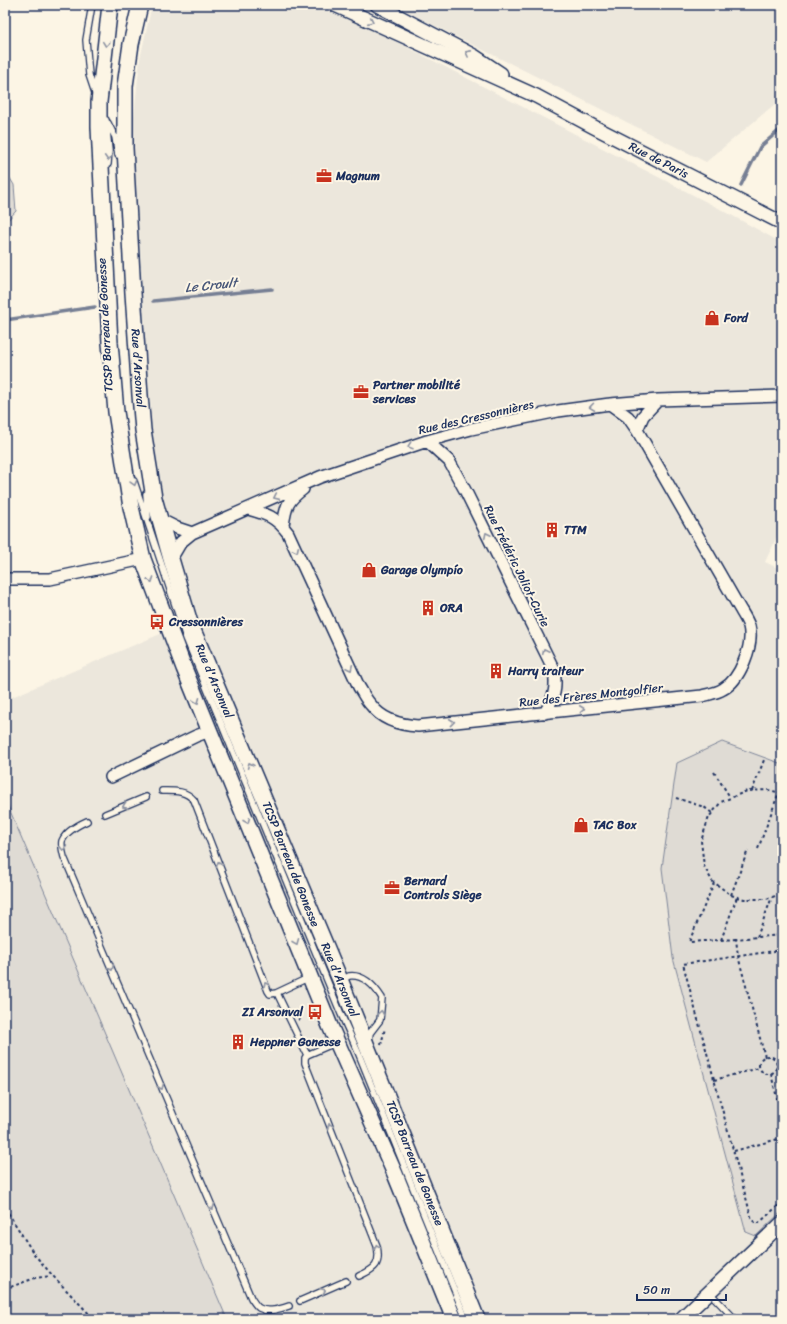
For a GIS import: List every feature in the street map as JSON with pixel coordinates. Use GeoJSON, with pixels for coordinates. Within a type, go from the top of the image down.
{"type":"FeatureCollection","features":[{"type":"Feature","properties":{"kind":"main road","name":"Rue d'Arsonval"},"geometry":{"type":"LineString","coordinates":[[110,5],[99,102],[108,302],[116,412],[131,507],[143,559],[163,614],[310,977],[395,1174],[454,1319]]}},
{"type":"Feature","properties":{"kind":"main road","name":"Rue d'Arsonval"},"geometry":{"type":"LineString","coordinates":[[140,5],[131,44],[125,86],[125,148],[140,395],[143,430],[153,488],[155,523],[171,559],[190,623],[340,982],[477,1319]]}},
{"type":"Feature","properties":{"kind":"street","name":"Rue de Paris"},"geometry":{"type":"LineString","coordinates":[[335,5],[536,96],[782,222]]}},
{"type":"Feature","properties":{"kind":"street","name":"Rue de Paris"},"geometry":{"type":"LineString","coordinates":[[377,5],[474,56],[536,96]]}},
{"type":"Feature","properties":{"kind":"street","name":"Rue des Cressonnières"},"geometry":{"type":"LineString","coordinates":[[171,559],[181,542],[192,533],[320,477],[427,441],[493,424],[558,411],[610,404],[658,400],[782,396]]}},
{"type":"Feature","properties":{"kind":"street"},"geometry":{"type":"LineString","coordinates":[[637,430],[643,416],[658,400]]}},
{"type":"Feature","properties":{"kind":"street","name":"Rue des Frères Montgolfier"},"geometry":{"type":"LineString","coordinates":[[283,525],[359,687],[371,706],[385,717],[404,725],[418,726],[702,696],[723,689],[738,674],[743,665],[749,643],[749,626],[637,430],[628,417],[610,404]]}},
{"type":"Feature","properties":{"kind":"street","name":"Rue Frédéric Joliot-Curie"},"geometry":{"type":"LineString","coordinates":[[427,441],[449,461],[466,492],[554,670],[556,684],[553,700],[545,713]]}},
{"type":"Feature","properties":{"kind":"street"},"geometry":{"type":"LineString","coordinates":[[248,509],[265,514],[283,525],[287,505],[295,495],[320,477]]}},
{"type":"Feature","properties":{"kind":"street"},"geometry":{"type":"LineString","coordinates":[[155,523],[192,533]]}},
{"type":"Feature","properties":{"kind":"street"},"geometry":{"type":"LineString","coordinates":[[5,579],[50,579],[143,559]]}},
{"type":"Feature","properties":{"kind":"street"},"geometry":{"type":"LineString","coordinates":[[111,777],[196,736],[210,731]]}},
{"type":"Feature","properties":{"kind":"street"},"geometry":{"type":"LineString","coordinates":[[681,1319],[782,1223]]}},
{"type":"Feature","properties":{"kind":"lane"},"geometry":{"type":"LineString","coordinates":[[92,5],[86,40],[89,75],[106,120],[115,137],[118,149],[120,176]]}},
{"type":"Feature","properties":{"kind":"lane"},"geometry":{"type":"LineString","coordinates":[[118,149],[125,86]]}},
{"type":"Feature","properties":{"kind":"lane"},"geometry":{"type":"LineString","coordinates":[[106,120],[109,205]]}},
{"type":"Feature","properties":{"kind":"lane","name":"TCSP Barreau de Gonesse"},"geometry":{"type":"LineString","coordinates":[[121,196],[129,322]]}},
{"type":"Feature","properties":{"kind":"lane","name":"TCSP Barreau de Gonesse"},"geometry":{"type":"LineString","coordinates":[[119,374],[121,405],[131,469],[155,523]]}},
{"type":"Feature","properties":{"kind":"lane","name":"TCSP Barreau de Gonesse"},"geometry":{"type":"LineString","coordinates":[[133,393],[143,471]]}},
{"type":"Feature","properties":{"kind":"lane","name":"TCSP Barreau de Gonesse"},"geometry":{"type":"LineString","coordinates":[[145,484],[186,638],[361,1059],[466,1319]]}},
{"type":"Feature","properties":{"kind":"lane"},"geometry":{"type":"LineString","coordinates":[[162,791],[176,790],[189,793],[194,800],[270,994],[277,993],[310,977]]}},
{"type":"Feature","properties":{"kind":"lane"},"geometry":{"type":"LineString","coordinates":[[105,814],[146,797]]}},
{"type":"Feature","properties":{"kind":"lane"},"geometry":{"type":"LineString","coordinates":[[87,821],[69,831],[62,841],[64,857],[251,1298],[258,1308],[266,1310],[275,1310],[289,1306]]}},
{"type":"Feature","properties":{"kind":"lane"},"geometry":{"type":"LineString","coordinates":[[340,982],[349,976],[363,978],[376,988],[382,998],[380,1020],[370,1033],[367,1048]]}},
{"type":"Feature","properties":{"kind":"lane"},"geometry":{"type":"LineString","coordinates":[[277,993],[307,1055],[305,1062],[377,1246],[379,1254],[378,1262],[373,1270],[359,1276]]}},
{"type":"Feature","properties":{"kind":"lane"},"geometry":{"type":"LineString","coordinates":[[307,1055],[337,1042]]}},
{"type":"Feature","properties":{"kind":"lane"},"geometry":{"type":"LineString","coordinates":[[300,1301],[346,1281]]}},
{"type":"Feature","properties":{"kind":"lane"},"geometry":{"type":"LineString","coordinates":[[709,1292],[735,1319]]}},
{"type":"Feature","properties":{"kind":"path"},"geometry":{"type":"LineString","coordinates":[[752,791],[764,760]]}},
{"type":"Feature","properties":{"kind":"path"},"geometry":{"type":"LineString","coordinates":[[714,772],[730,797]]}},
{"type":"Feature","properties":{"kind":"path"},"geometry":{"type":"LineString","coordinates":[[758,849],[780,793],[768,790],[747,791],[721,802],[709,817],[701,841],[704,866],[712,881],[731,895],[744,899],[759,899],[782,894]]}},
{"type":"Feature","properties":{"kind":"path"},"geometry":{"type":"LineString","coordinates":[[676,798],[704,807],[712,813]]}},
{"type":"Feature","properties":{"kind":"path"},"geometry":{"type":"LineString","coordinates":[[731,895],[748,850]]}},
{"type":"Feature","properties":{"kind":"path"},"geometry":{"type":"LineString","coordinates":[[714,883],[689,942],[782,936]]}},
{"type":"Feature","properties":{"kind":"path"},"geometry":{"type":"LineString","coordinates":[[757,937],[773,896]]}},
{"type":"Feature","properties":{"kind":"path"},"geometry":{"type":"LineString","coordinates":[[721,940],[737,897]]}},
{"type":"Feature","properties":{"kind":"path"},"geometry":{"type":"LineString","coordinates":[[736,939],[738,956],[766,1057]]}},
{"type":"Feature","properties":{"kind":"path"},"geometry":{"type":"LineString","coordinates":[[782,950],[684,964],[752,1220],[759,1223],[782,1202]]}},
{"type":"Feature","properties":{"kind":"path"},"geometry":{"type":"LineString","coordinates":[[771,1074],[763,1073],[759,1068],[759,1062],[766,1057],[772,1057],[777,1064]]}},
{"type":"Feature","properties":{"kind":"path"},"geometry":{"type":"LineString","coordinates":[[777,1064],[782,1063]]}},
{"type":"Feature","properties":{"kind":"path"},"geometry":{"type":"LineString","coordinates":[[771,1074],[775,1070],[777,1064]]}},
{"type":"Feature","properties":{"kind":"path"},"geometry":{"type":"LineString","coordinates":[[714,1080],[759,1068]]}},
{"type":"Feature","properties":{"kind":"path"},"geometry":{"type":"LineString","coordinates":[[771,1074],[782,1118]]}},
{"type":"Feature","properties":{"kind":"path"},"geometry":{"type":"LineString","coordinates":[[734,1151],[782,1138]]}},
{"type":"Feature","properties":{"kind":"path"},"geometry":{"type":"LineString","coordinates":[[5,1208],[34,1254],[52,1276],[94,1319]]}},
{"type":"Feature","properties":{"kind":"path"},"geometry":{"type":"LineString","coordinates":[[5,1289],[34,1278],[52,1276]]}},
{"type":"Feature","properties":{"kind":"shaded area"},"geometry":{"type":"Polygon","coordinates":[[[152,5],[315,5],[395,41],[722,210],[782,243],[782,526],[765,562],[782,570],[782,764],[722,742],[756,1236],[782,1211],[782,1319],[227,1319],[5,799],[5,700],[198,618],[162,493],[151,424],[132,163],[134,116],[140,59],[152,5]]]}},
{"type":"Feature","properties":{"kind":"shaded area"},"geometry":{"type":"Polygon","coordinates":[[[394,5],[782,5],[782,98],[706,162],[394,5]]]}},
{"type":"Feature","properties":{"kind":"shaded area"},"geometry":{"type":"Polygon","coordinates":[[[5,170],[14,185],[16,211],[5,223],[5,170]]]}},
{"type":"Feature","properties":{"kind":"shaded area"},"geometry":{"type":"Polygon","coordinates":[[[722,742],[782,764],[782,1211],[756,1236],[746,1232],[673,958],[662,868],[677,763],[722,742]]]}},
{"type":"Feature","properties":{"kind":"shaded area"},"geometry":{"type":"Polygon","coordinates":[[[5,799],[206,1270],[227,1319],[5,1319],[5,799]]]}},
{"type":"Feature","properties":{"kind":"waterway","name":"Le Croult"},"geometry":{"type":"LineString","coordinates":[[741,185],[760,147],[782,128]]}},
{"type":"Feature","properties":{"kind":"waterway","name":"Le Croult"},"geometry":{"type":"LineString","coordinates":[[153,301],[272,289]]}},
{"type":"Feature","properties":{"kind":"waterway","name":"Le Croult"},"geometry":{"type":"LineString","coordinates":[[5,320],[95,307]]}},
{"type":"Feature","properties":{"kind":"place","name":"Magnum"},"geometry":{"type":"Point","coordinates":[324,176]}},
{"type":"Feature","properties":{"kind":"place","name":"Ford"},"geometry":{"type":"Point","coordinates":[712,318]}},
{"type":"Feature","properties":{"kind":"place","name":"Partner mobilité services"},"geometry":{"type":"Point","coordinates":[361,392]}},
{"type":"Feature","properties":{"kind":"place","name":"TTM"},"geometry":{"type":"Point","coordinates":[552,530]}},
{"type":"Feature","properties":{"kind":"place","name":"Garage Olympío"},"geometry":{"type":"Point","coordinates":[369,570]}},
{"type":"Feature","properties":{"kind":"place","name":"ORA"},"geometry":{"type":"Point","coordinates":[428,608]}},
{"type":"Feature","properties":{"kind":"place","name":"Cressonnières"},"geometry":{"type":"Point","coordinates":[157,622]}},
{"type":"Feature","properties":{"kind":"place","name":"Harry traiteur"},"geometry":{"type":"Point","coordinates":[496,671]}},
{"type":"Feature","properties":{"kind":"place","name":"TAC Box"},"geometry":{"type":"Point","coordinates":[581,825]}},
{"type":"Feature","properties":{"kind":"place","name":"Bernard Controls Siège"},"geometry":{"type":"Point","coordinates":[392,888]}},
{"type":"Feature","properties":{"kind":"place","name":"ZI Arsonval"},"geometry":{"type":"Point","coordinates":[315,1012]}},
{"type":"Feature","properties":{"kind":"place","name":"Heppner Gonesse"},"geometry":{"type":"Point","coordinates":[238,1042]}}]}
